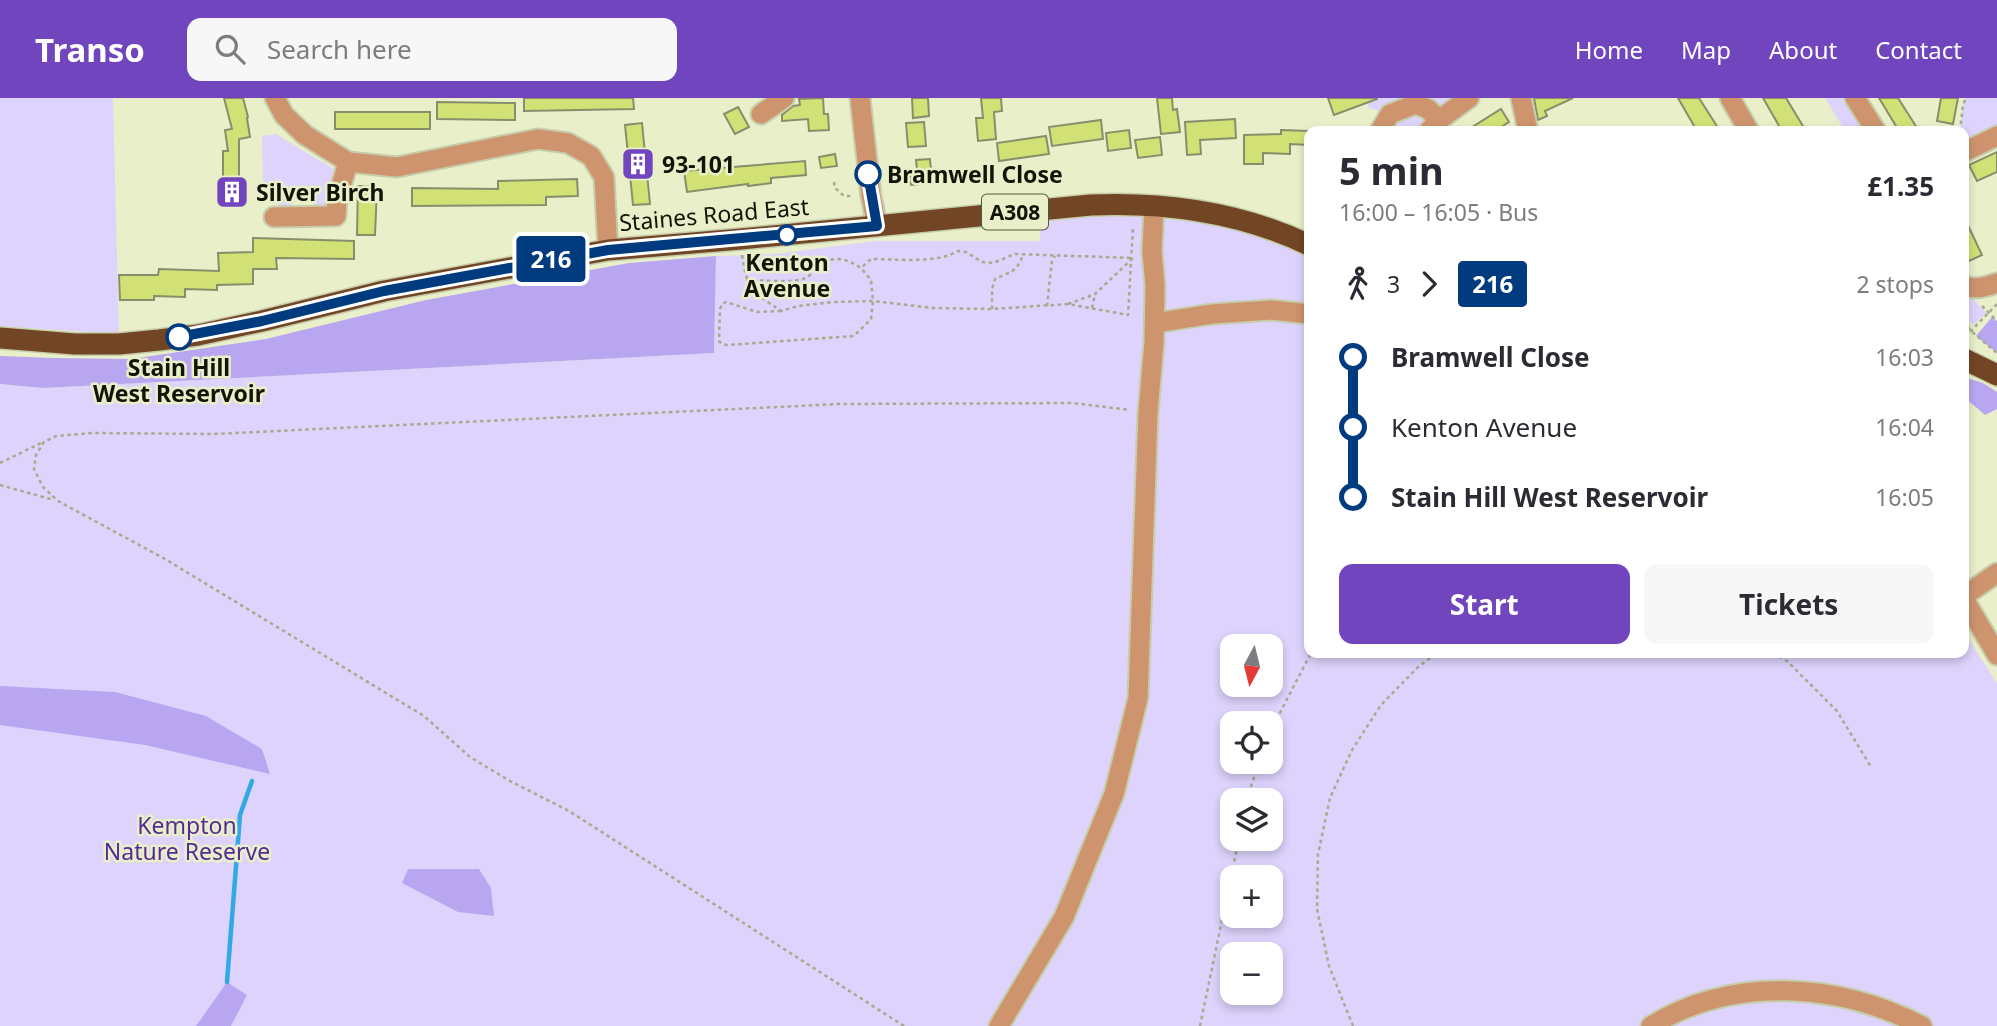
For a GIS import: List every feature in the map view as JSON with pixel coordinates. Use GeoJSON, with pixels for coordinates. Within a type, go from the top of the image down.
{"type":"FeatureCollection","features":[{"type":"Feature","properties":{"kind":"highway","name":"Staines Road East"},"geometry":{"type":"LineString","coordinates":[[0,338],[75,344],[159,340],[198,335],[384,291],[608,250],[1091,205],[1122,204],[1197,211],[1241,220],[1304,242]]}},
{"type":"Feature","properties":{"kind":"highway"},"geometry":{"type":"LineString","coordinates":[[1969,361],[1997,374]]}},
{"type":"Feature","properties":{"kind":"street"},"geometry":{"type":"LineString","coordinates":[[275,98],[285,115],[305,135],[348,162],[397,167],[538,139],[568,143],[591,156],[604,177],[608,250]]}},
{"type":"Feature","properties":{"kind":"street"},"geometry":{"type":"LineString","coordinates":[[761,114],[784,98]]}},
{"type":"Feature","properties":{"kind":"street"},"geometry":{"type":"LineString","coordinates":[[860,98],[877,226]]}},
{"type":"Feature","properties":{"kind":"street"},"geometry":{"type":"LineString","coordinates":[[1383,126],[1390,114],[1416,104],[1428,109],[1434,126],[1469,98]]}},
{"type":"Feature","properties":{"kind":"street"},"geometry":{"type":"LineString","coordinates":[[1521,98],[1527,126]]}},
{"type":"Feature","properties":{"kind":"street"},"geometry":{"type":"LineString","coordinates":[[1730,98],[1746,126]]}},
{"type":"Feature","properties":{"kind":"street"},"geometry":{"type":"LineString","coordinates":[[1855,98],[1873,126]]}},
{"type":"Feature","properties":{"kind":"street"},"geometry":{"type":"LineString","coordinates":[[1969,150],[1997,136]]}},
{"type":"Feature","properties":{"kind":"street"},"geometry":{"type":"LineString","coordinates":[[274,217],[336,216],[337,200],[348,162]]}},
{"type":"Feature","properties":{"kind":"street"},"geometry":{"type":"LineString","coordinates":[[999,1026],[1064,917],[1114,794],[1138,698],[1147,412],[1155,323],[1152,251],[1154,206]]}},
{"type":"Feature","properties":{"kind":"street"},"geometry":{"type":"LineString","coordinates":[[1969,287],[1982,288],[1997,283]]}},
{"type":"Feature","properties":{"kind":"street"},"geometry":{"type":"LineString","coordinates":[[1155,323],[1212,314],[1272,310],[1304,313]]}},
{"type":"Feature","properties":{"kind":"street"},"geometry":{"type":"LineString","coordinates":[[1969,593],[1997,573]]}},
{"type":"Feature","properties":{"kind":"street"},"geometry":{"type":"LineString","coordinates":[[1969,606],[1997,655]]}},
{"type":"Feature","properties":{"kind":"street"},"geometry":{"type":"LineString","coordinates":[[1651,1026],[1669,1015],[1706,1001],[1745,993],[1784,990],[1823,992],[1859,1000],[1922,1026]]}},
{"type":"Feature","properties":{"kind":"path"},"geometry":{"type":"LineString","coordinates":[[1961,126],[1966,98]]}},
{"type":"Feature","properties":{"kind":"path"},"geometry":{"type":"LineString","coordinates":[[834,182],[835,188],[844,197],[871,196]]}},
{"type":"Feature","properties":{"kind":"path"},"geometry":{"type":"LineString","coordinates":[[1068,304],[1128,315],[1133,227]]}},
{"type":"Feature","properties":{"kind":"path"},"geometry":{"type":"LineString","coordinates":[[741,239],[746,280],[753,292],[781,311]]}},
{"type":"Feature","properties":{"kind":"path"},"geometry":{"type":"LineString","coordinates":[[861,268],[871,259],[933,258],[949,256],[958,251],[966,252],[982,262],[993,262],[1014,254],[1133,258]]}},
{"type":"Feature","properties":{"kind":"path"},"geometry":{"type":"LineString","coordinates":[[992,309],[995,279],[1014,272],[1023,255]]}},
{"type":"Feature","properties":{"kind":"path"},"geometry":{"type":"LineString","coordinates":[[1047,306],[1052,260],[1055,256]]}},
{"type":"Feature","properties":{"kind":"path"},"geometry":{"type":"LineString","coordinates":[[746,280],[800,280],[833,258],[848,260],[861,268],[871,280],[873,300],[871,319],[855,337],[722,344],[719,341],[722,304],[731,303],[757,312],[873,300],[933,308],[992,309],[1068,304],[1095,294],[1133,258]]}},
{"type":"Feature","properties":{"kind":"path"},"geometry":{"type":"LineString","coordinates":[[1092,308],[1095,294]]}},
{"type":"Feature","properties":{"kind":"path"},"geometry":{"type":"LineString","coordinates":[[1997,304],[1970,331],[1997,353]]}},
{"type":"Feature","properties":{"kind":"path"},"geometry":{"type":"LineString","coordinates":[[0,463],[56,436],[92,433],[228,433],[839,404],[1073,403],[1147,412]]}},
{"type":"Feature","properties":{"kind":"path"},"geometry":{"type":"LineString","coordinates":[[44,442],[36,455],[34,469],[43,487],[58,501]]}},
{"type":"Feature","properties":{"kind":"path"},"geometry":{"type":"LineString","coordinates":[[0,485],[58,501],[165,559],[424,716],[470,757],[569,811],[904,1026]]}},
{"type":"Feature","properties":{"kind":"path"},"geometry":{"type":"LineString","coordinates":[[1281,711],[1308,658]]}},
{"type":"Feature","properties":{"kind":"path"},"geometry":{"type":"LineString","coordinates":[[1353,1026],[1329,966],[1317,909],[1318,854],[1330,798],[1352,750],[1381,705],[1430,658]]}},
{"type":"Feature","properties":{"kind":"path"},"geometry":{"type":"LineString","coordinates":[[1782,658],[1837,711],[1871,767]]}},
{"type":"Feature","properties":{"kind":"path"},"geometry":{"type":"LineString","coordinates":[[1200,1026],[1236,851]]}},
{"type":"Feature","properties":{"kind":"green space"},"geometry":{"type":"Polygon","coordinates":[[[0,98],[113,98],[119,334],[0,326],[0,98]]]}},
{"type":"Feature","properties":{"kind":"green space"},"geometry":{"type":"Polygon","coordinates":[[[1365,98],[1469,98],[1439,120],[1428,109],[1390,114],[1369,108],[1365,98]]]}},
{"type":"Feature","properties":{"kind":"green space"},"geometry":{"type":"Polygon","coordinates":[[[1825,98],[1843,98],[1860,126],[1842,126],[1825,98]]]}},
{"type":"Feature","properties":{"kind":"green space"},"geometry":{"type":"Polygon","coordinates":[[[1966,98],[1997,98],[1997,136],[1969,147],[1969,126],[1961,126],[1966,98]]]}},
{"type":"Feature","properties":{"kind":"green space"},"geometry":{"type":"Polygon","coordinates":[[[1417,113],[1424,117],[1426,125],[1391,126],[1389,124],[1417,113]]]}},
{"type":"Feature","properties":{"kind":"green space"},"geometry":{"type":"Polygon","coordinates":[[[277,134],[334,169],[324,208],[315,207],[313,199],[294,198],[290,209],[283,209],[263,191],[262,136],[277,134]]]}},
{"type":"Feature","properties":{"kind":"green space","name":"Kempton Nature Reserve"},"geometry":{"type":"Polygon","coordinates":[[[1122,204],[1304,244],[1304,658],[1969,658],[1969,640],[1997,683],[1997,1026],[0,1026],[0,384],[43,388],[714,353],[716,256],[777,254],[874,241],[1040,241],[1041,209],[1122,204]]]}},
{"type":"Feature","properties":{"kind":"green space"},"geometry":{"type":"Polygon","coordinates":[[[1969,298],[1987,313],[1973,325],[1969,320],[1969,298]]]}},
{"type":"Feature","properties":{"kind":"shaded area"},"geometry":{"type":"Polygon","coordinates":[[[716,256],[714,353],[43,388],[0,384],[0,356],[131,359],[266,339],[426,300],[629,263],[716,256]]]}},
{"type":"Feature","properties":{"kind":"shaded area"},"geometry":{"type":"Polygon","coordinates":[[[1992,317],[1997,321],[1997,353],[1976,336],[1992,317]]]}},
{"type":"Feature","properties":{"kind":"shaded area"},"geometry":{"type":"Polygon","coordinates":[[[1969,379],[1997,392],[1997,409],[1985,415],[1969,401],[1969,379]]]}},
{"type":"Feature","properties":{"kind":"shaded area"},"geometry":{"type":"Polygon","coordinates":[[[0,686],[115,692],[206,716],[262,749],[270,774],[145,745],[0,725],[0,686]]]}},
{"type":"Feature","properties":{"kind":"shaded area"},"geometry":{"type":"Polygon","coordinates":[[[408,869],[479,869],[491,888],[494,916],[458,912],[402,883],[408,869]]]}},
{"type":"Feature","properties":{"kind":"shaded area"},"geometry":{"type":"Polygon","coordinates":[[[227,982],[247,995],[231,1026],[196,1026],[227,982]]]}},
{"type":"Feature","properties":{"kind":"building"},"geometry":{"type":"Polygon","coordinates":[[[224,98],[243,98],[248,117],[250,137],[239,139],[239,183],[242,183],[243,199],[221,200],[223,151],[228,151],[225,130],[232,129],[224,98]]]}},
{"type":"Feature","properties":{"kind":"building"},"geometry":{"type":"Polygon","coordinates":[[[524,98],[633,98],[634,109],[524,111],[524,98]]]}},
{"type":"Feature","properties":{"kind":"building"},"geometry":{"type":"Polygon","coordinates":[[[823,98],[829,130],[809,131],[808,119],[782,121],[782,115],[793,106],[800,105],[799,99],[823,98]]]}},
{"type":"Feature","properties":{"kind":"building"},"geometry":{"type":"Polygon","coordinates":[[[912,98],[928,98],[929,116],[913,118],[912,98]]]}},
{"type":"Feature","properties":{"kind":"building"},"geometry":{"type":"Polygon","coordinates":[[[981,98],[1001,98],[1002,111],[994,112],[996,139],[978,141],[976,118],[983,118],[981,98]]]}},
{"type":"Feature","properties":{"kind":"building"},"geometry":{"type":"Polygon","coordinates":[[[1157,98],[1172,98],[1173,110],[1177,109],[1180,132],[1161,134],[1157,98]]]}},
{"type":"Feature","properties":{"kind":"building"},"geometry":{"type":"Polygon","coordinates":[[[1328,98],[1377,98],[1377,99],[1334,115],[1328,98]]]}},
{"type":"Feature","properties":{"kind":"building"},"geometry":{"type":"Polygon","coordinates":[[[1534,98],[1573,98],[1545,111],[1547,116],[1538,120],[1534,98]]]}},
{"type":"Feature","properties":{"kind":"building"},"geometry":{"type":"Polygon","coordinates":[[[1678,98],[1699,98],[1717,126],[1694,126],[1678,98]]]}},
{"type":"Feature","properties":{"kind":"building"},"geometry":{"type":"Polygon","coordinates":[[[1763,98],[1786,98],[1803,126],[1779,126],[1763,98]]]}},
{"type":"Feature","properties":{"kind":"building"},"geometry":{"type":"Polygon","coordinates":[[[1879,98],[1898,98],[1916,126],[1896,126],[1879,98]]]}},
{"type":"Feature","properties":{"kind":"building"},"geometry":{"type":"Polygon","coordinates":[[[1941,98],[1958,98],[1953,124],[1937,121],[1941,98]]]}},
{"type":"Feature","properties":{"kind":"building"},"geometry":{"type":"Polygon","coordinates":[[[437,102],[515,103],[515,120],[437,119],[437,102]]]}},
{"type":"Feature","properties":{"kind":"building"},"geometry":{"type":"Polygon","coordinates":[[[738,107],[749,127],[735,134],[724,114],[738,107]]]}},
{"type":"Feature","properties":{"kind":"building"},"geometry":{"type":"Polygon","coordinates":[[[1501,109],[1509,122],[1503,126],[1474,126],[1501,109]]]}},
{"type":"Feature","properties":{"kind":"building"},"geometry":{"type":"Polygon","coordinates":[[[335,112],[430,112],[430,129],[335,129],[335,112]]]}},
{"type":"Feature","properties":{"kind":"building"},"geometry":{"type":"Polygon","coordinates":[[[1235,119],[1236,138],[1200,140],[1201,154],[1187,155],[1185,122],[1235,119]]]}},
{"type":"Feature","properties":{"kind":"building"},"geometry":{"type":"Polygon","coordinates":[[[1101,120],[1103,139],[1052,146],[1049,127],[1101,120]]]}},
{"type":"Feature","properties":{"kind":"building"},"geometry":{"type":"Polygon","coordinates":[[[924,122],[926,146],[908,147],[906,123],[924,122]]]}},
{"type":"Feature","properties":{"kind":"building","name":"93-101"},"geometry":{"type":"Polygon","coordinates":[[[642,123],[650,204],[633,205],[625,125],[642,123]]]}},
{"type":"Feature","properties":{"kind":"building"},"geometry":{"type":"Polygon","coordinates":[[[1129,130],[1131,148],[1108,151],[1106,133],[1129,130]]]}},
{"type":"Feature","properties":{"kind":"building"},"geometry":{"type":"Polygon","coordinates":[[[1281,130],[1304,131],[1304,145],[1290,144],[1290,154],[1263,153],[1263,164],[1244,164],[1244,135],[1281,134],[1281,130]]]}},
{"type":"Feature","properties":{"kind":"building"},"geometry":{"type":"Polygon","coordinates":[[[1046,136],[1049,154],[999,161],[997,143],[1046,136]]]}},
{"type":"Feature","properties":{"kind":"building"},"geometry":{"type":"Polygon","coordinates":[[[1160,137],[1162,155],[1138,158],[1135,140],[1160,137]]]}},
{"type":"Feature","properties":{"kind":"building"},"geometry":{"type":"Polygon","coordinates":[[[1997,152],[1997,172],[1977,181],[1969,165],[1997,152]]]}},
{"type":"Feature","properties":{"kind":"building"},"geometry":{"type":"Polygon","coordinates":[[[835,154],[837,166],[821,168],[819,157],[835,154]]]}},
{"type":"Feature","properties":{"kind":"building"},"geometry":{"type":"Polygon","coordinates":[[[930,159],[932,183],[911,185],[910,171],[917,170],[916,160],[930,159]]]}},
{"type":"Feature","properties":{"kind":"building"},"geometry":{"type":"Polygon","coordinates":[[[805,161],[806,175],[771,178],[771,183],[687,192],[684,171],[805,161]]]}},
{"type":"Feature","properties":{"kind":"building"},"geometry":{"type":"Polygon","coordinates":[[[577,179],[578,196],[546,197],[546,205],[412,206],[412,188],[498,189],[498,181],[577,179]]]}},
{"type":"Feature","properties":{"kind":"building"},"geometry":{"type":"Polygon","coordinates":[[[358,186],[377,187],[375,235],[357,235],[358,186]]]}},
{"type":"Feature","properties":{"kind":"building"},"geometry":{"type":"Polygon","coordinates":[[[1969,228],[1982,255],[1969,261],[1969,228]]]}},
{"type":"Feature","properties":{"kind":"building"},"geometry":{"type":"Polygon","coordinates":[[[253,238],[354,241],[354,259],[276,258],[277,269],[253,269],[253,284],[217,285],[217,290],[185,289],[185,297],[154,296],[154,300],[120,300],[119,275],[158,275],[159,269],[219,271],[218,253],[253,252],[253,238]]]}},
{"type":"Feature","properties":{"kind":"waterway"},"geometry":{"type":"LineString","coordinates":[[227,982],[240,815],[252,781]]}},
{"type":"Feature","properties":{"kind":"bus line","name":"216"},"geometry":{"type":"LineString","coordinates":[[179,337],[262,321],[384,291],[575,255],[877,226],[868,174]]}},
{"type":"Feature","properties":{"kind":"place","name":"93-101"},"geometry":{"type":"Point","coordinates":[638,164]}},
{"type":"Feature","properties":{"kind":"place","name":"Bramwell Close"},"geometry":{"type":"Point","coordinates":[868,174]}},
{"type":"Feature","properties":{"kind":"place","name":"Silver Birch"},"geometry":{"type":"Point","coordinates":[232,192]}},
{"type":"Feature","properties":{"kind":"place","name":"Kenton Avenue"},"geometry":{"type":"Point","coordinates":[787,235]}},
{"type":"Feature","properties":{"kind":"place","name":"Stain Hill West Reservoir"},"geometry":{"type":"Point","coordinates":[179,337]}}]}
